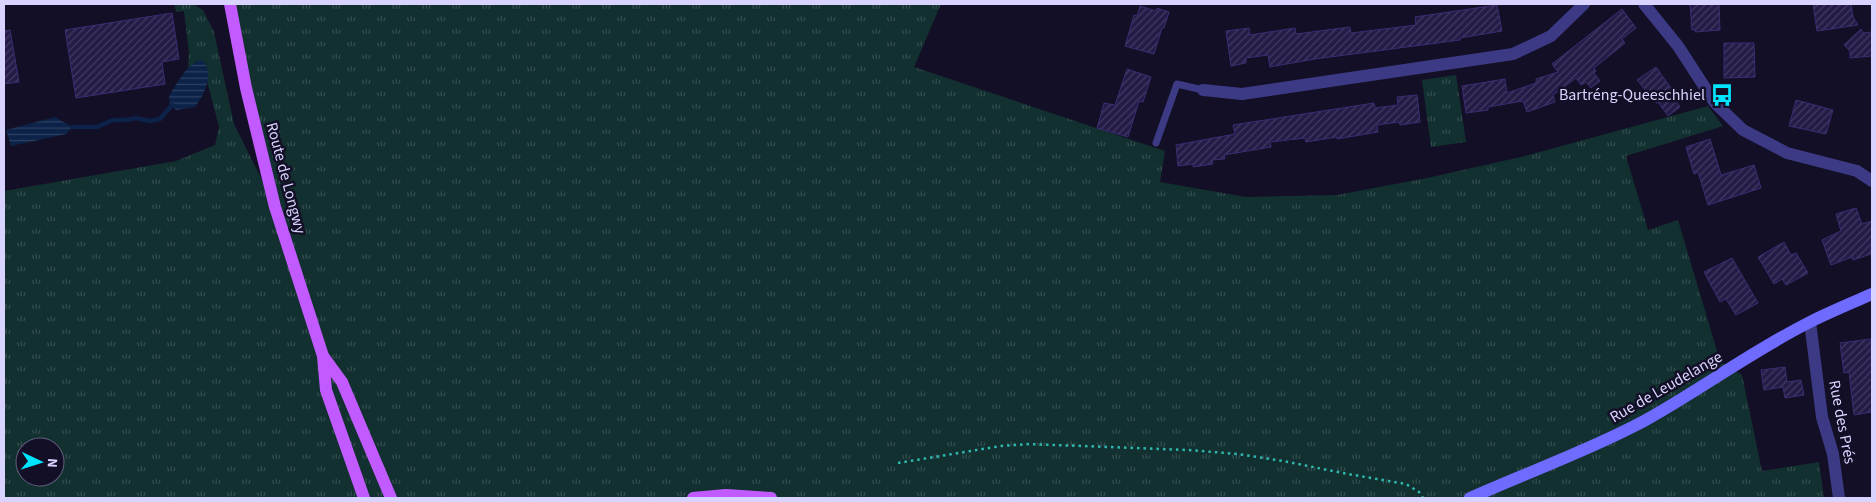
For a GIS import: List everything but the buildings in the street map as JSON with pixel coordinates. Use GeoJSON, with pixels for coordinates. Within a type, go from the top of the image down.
{"type":"FeatureCollection","features":[{"type":"Feature","properties":{"kind":"main road","name":"Route de Longwy"},"geometry":{"type":"LineString","coordinates":[[230,4],[246,88],[276,207],[323,356],[326,390],[364,498]]}},
{"type":"Feature","properties":{"kind":"main road","name":"Route de Longwy"},"geometry":{"type":"LineString","coordinates":[[323,356],[342,382],[391,498]]}},
{"type":"Feature","properties":{"kind":"main road"},"geometry":{"type":"LineString","coordinates":[[693,498],[726,495],[771,498]]}},
{"type":"Feature","properties":{"kind":"street"},"geometry":{"type":"LineString","coordinates":[[1203,90],[1242,94],[1513,54],[1551,36],[1584,4]]}},
{"type":"Feature","properties":{"kind":"street"},"geometry":{"type":"LineString","coordinates":[[1644,4],[1678,46],[1715,103],[1742,130],[1787,153],[1857,171],[1872,182]]}},
{"type":"Feature","properties":{"kind":"street","name":"Rue de Leudelange"},"geometry":{"type":"LineString","coordinates":[[1470,498],[1586,450],[1643,421],[1810,322],[1872,294]]}},
{"type":"Feature","properties":{"kind":"street","name":"Rue des Prés"},"geometry":{"type":"LineString","coordinates":[[1810,322],[1822,417],[1833,454],[1839,498]]}},
{"type":"Feature","properties":{"kind":"lane"},"geometry":{"type":"LineString","coordinates":[[1156,143],[1176,84],[1203,90]]}},
{"type":"Feature","properties":{"kind":"path"},"geometry":{"type":"LineString","coordinates":[[898,462],[1001,446],[1029,444],[1188,450],[1274,460],[1406,484],[1419,492],[1423,498]]}},
{"type":"Feature","properties":{"kind":"green space"},"geometry":{"type":"Polygon","coordinates":[[[174,4],[193,4],[203,10],[214,32],[234,124],[274,204],[230,4],[941,4],[914,67],[1165,151],[1160,182],[1246,197],[1337,195],[1427,178],[1521,157],[1708,106],[1723,126],[1626,156],[1648,230],[1678,220],[1720,361],[1742,375],[1762,471],[1819,462],[1824,498],[4,498],[4,191],[176,161],[215,145],[219,127],[207,81],[207,67],[197,61],[188,69],[189,53],[184,11],[176,12],[174,4]]]}},
{"type":"Feature","properties":{"kind":"green space"},"geometry":{"type":"Polygon","coordinates":[[[1456,75],[1466,142],[1431,147],[1422,80],[1456,75]]]}},
{"type":"Feature","properties":{"kind":"water"},"geometry":{"type":"Polygon","coordinates":[[[203,60],[208,72],[208,78],[202,96],[195,107],[176,110],[170,104],[169,96],[192,64],[203,60]]]}},
{"type":"Feature","properties":{"kind":"water"},"geometry":{"type":"Polygon","coordinates":[[[55,117],[72,127],[66,134],[11,146],[6,130],[55,117]]]}},
{"type":"Feature","properties":{"kind":"waterway"},"geometry":{"type":"LineString","coordinates":[[72,127],[97,127],[113,120],[136,118],[150,121],[160,119],[172,105]]}},
{"type":"Feature","properties":{"kind":"place","name":"Bartréng-Queeschhiel"},"geometry":{"type":"Point","coordinates":[1722,95]}}]}
